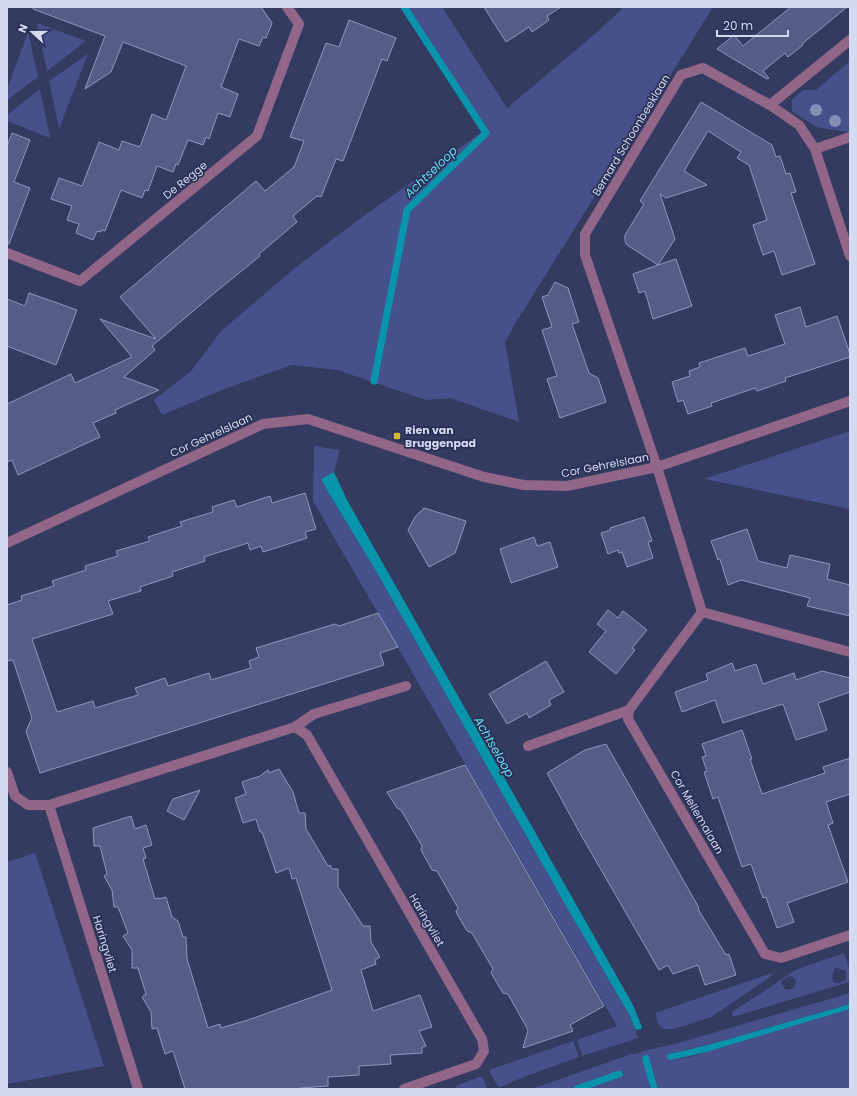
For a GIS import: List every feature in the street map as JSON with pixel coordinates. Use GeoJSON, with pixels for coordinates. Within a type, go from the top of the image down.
{"type":"FeatureCollection","features":[{"type":"Feature","properties":{"kind":"street","name":"De Regge"},"geometry":{"type":"LineString","coordinates":[[7,253],[80,281],[257,136],[299,24],[287,7]]}},
{"type":"Feature","properties":{"kind":"street"},"geometry":{"type":"LineString","coordinates":[[770,105],[850,40]]}},
{"type":"Feature","properties":{"kind":"street","name":"Bernard Schoonbeeklaan"},"geometry":{"type":"LineString","coordinates":[[657,467],[585,255],[585,234],[681,75],[703,68],[770,105],[799,125],[815,149],[850,256]]}},
{"type":"Feature","properties":{"kind":"street"},"geometry":{"type":"LineString","coordinates":[[815,149],[850,137]]}},
{"type":"Feature","properties":{"kind":"street","name":"Cor Gehrelslaan"},"geometry":{"type":"LineString","coordinates":[[7,543],[263,424],[308,419],[484,477],[524,485],[567,486],[657,467],[850,401]]}},
{"type":"Feature","properties":{"kind":"street"},"geometry":{"type":"LineString","coordinates":[[657,467],[702,612]]}},
{"type":"Feature","properties":{"kind":"street"},"geometry":{"type":"LineString","coordinates":[[702,612],[850,652]]}},
{"type":"Feature","properties":{"kind":"street"},"geometry":{"type":"LineString","coordinates":[[528,746],[629,710],[702,612]]}},
{"type":"Feature","properties":{"kind":"street"},"geometry":{"type":"LineString","coordinates":[[7,772],[15,796],[28,806],[49,805],[295,727],[314,714],[406,686]]}},
{"type":"Feature","properties":{"kind":"street","name":"Cor Mellemalaan"},"geometry":{"type":"LineString","coordinates":[[629,710],[628,719],[765,954],[781,958],[850,935]]}},
{"type":"Feature","properties":{"kind":"street","name":"Haringvliet"},"geometry":{"type":"LineString","coordinates":[[295,727],[307,735],[482,1039],[484,1051],[476,1064],[404,1089]]}},
{"type":"Feature","properties":{"kind":"street","name":"Haringvliet"},"geometry":{"type":"LineString","coordinates":[[49,805],[138,1089]]}},
{"type":"Feature","properties":{"kind":"shaded area"},"geometry":{"type":"Polygon","coordinates":[[[401,7],[442,7],[507,108],[596,33],[624,7],[713,7],[505,342],[519,422],[450,398],[426,400],[337,370],[292,365],[227,388],[162,415],[154,400],[192,370],[221,331],[295,268],[354,223],[482,132],[401,7]]]}},
{"type":"Feature","properties":{"kind":"shaded area"},"geometry":{"type":"Polygon","coordinates":[[[37,23],[86,41],[47,71],[37,23]]]}},
{"type":"Feature","properties":{"kind":"shaded area"},"geometry":{"type":"Polygon","coordinates":[[[28,32],[38,77],[7,100],[7,89],[28,32]]]}},
{"type":"Feature","properties":{"kind":"shaded area"},"geometry":{"type":"Polygon","coordinates":[[[88,54],[59,129],[49,81],[88,54]]]}},
{"type":"Feature","properties":{"kind":"shaded area"},"geometry":{"type":"Polygon","coordinates":[[[850,61],[850,131],[848,132],[816,127],[792,111],[792,100],[803,90],[816,90],[850,61]]]}},
{"type":"Feature","properties":{"kind":"shaded area"},"geometry":{"type":"Polygon","coordinates":[[[40,89],[50,138],[7,121],[7,115],[40,89]]]}},
{"type":"Feature","properties":{"kind":"shaded area"},"geometry":{"type":"Polygon","coordinates":[[[850,431],[850,509],[704,479],[850,431]]]}},
{"type":"Feature","properties":{"kind":"shaded area"},"geometry":{"type":"Polygon","coordinates":[[[314,446],[340,450],[334,472],[322,479],[328,492],[376,571],[630,1016],[638,1038],[582,1056],[577,1040],[617,1026],[313,501],[314,446]]]}},
{"type":"Feature","properties":{"kind":"shaded area"},"geometry":{"type":"Polygon","coordinates":[[[334,472],[347,500],[633,1005],[642,1027],[641,1029],[635,1029],[630,1016],[376,571],[328,492],[321,479],[334,472]]]}},
{"type":"Feature","properties":{"kind":"shaded area"},"geometry":{"type":"Polygon","coordinates":[[[35,853],[104,1066],[7,1084],[7,862],[35,853]]]}},
{"type":"Feature","properties":{"kind":"shaded area"},"geometry":{"type":"Polygon","coordinates":[[[844,953],[850,971],[850,982],[732,1016],[733,1011],[795,970],[844,953]],[[835,968],[832,976],[833,982],[840,983],[846,980],[846,971],[835,968]],[[789,976],[781,983],[786,990],[792,989],[795,986],[796,980],[792,976],[789,976]]]}},
{"type":"Feature","properties":{"kind":"shaded area"},"geometry":{"type":"Polygon","coordinates":[[[772,973],[769,978],[711,1017],[674,1029],[663,1029],[659,1025],[655,1013],[772,973]]]}},
{"type":"Feature","properties":{"kind":"shaded area"},"geometry":{"type":"Polygon","coordinates":[[[850,993],[850,1004],[726,1040],[668,1054],[668,1059],[690,1057],[850,1009],[850,1089],[658,1089],[648,1054],[643,1056],[651,1089],[532,1089],[631,1054],[675,1044],[850,993]]]}},
{"type":"Feature","properties":{"kind":"shaded area"},"geometry":{"type":"Polygon","coordinates":[[[850,1004],[850,1009],[703,1053],[671,1060],[667,1058],[668,1054],[726,1040],[850,1004]]]}},
{"type":"Feature","properties":{"kind":"shaded area"},"geometry":{"type":"Polygon","coordinates":[[[573,1041],[579,1057],[503,1086],[499,1087],[489,1070],[573,1041]]]}},
{"type":"Feature","properties":{"kind":"shaded area"},"geometry":{"type":"Polygon","coordinates":[[[648,1054],[658,1089],[651,1089],[642,1059],[643,1056],[648,1054]]]}},
{"type":"Feature","properties":{"kind":"shaded area"},"geometry":{"type":"Polygon","coordinates":[[[482,1076],[487,1089],[454,1089],[458,1085],[482,1076]]]}},
{"type":"Feature","properties":{"kind":"building"},"geometry":{"type":"Polygon","coordinates":[[[33,7],[261,7],[272,23],[266,38],[263,37],[259,46],[239,39],[221,87],[238,94],[230,117],[218,113],[209,139],[206,137],[203,145],[188,140],[178,165],[176,164],[173,172],[157,166],[148,191],[145,190],[142,198],[121,190],[105,231],[97,231],[93,240],[76,233],[79,224],[67,220],[72,206],[51,199],[59,178],[82,186],[99,142],[119,150],[122,141],[140,147],[152,114],[166,120],[186,66],[123,42],[111,72],[85,89],[105,36],[33,9],[33,7]]]}},
{"type":"Feature","properties":{"kind":"building"},"geometry":{"type":"Polygon","coordinates":[[[484,7],[561,7],[547,16],[549,20],[532,32],[529,27],[506,42],[484,7]]]}},
{"type":"Feature","properties":{"kind":"building"},"geometry":{"type":"Polygon","coordinates":[[[791,7],[847,7],[788,57],[785,53],[763,71],[769,78],[767,79],[717,49],[734,35],[743,46],[791,7]]]}},
{"type":"Feature","properties":{"kind":"building"},"geometry":{"type":"Polygon","coordinates":[[[349,20],[396,38],[387,61],[382,59],[343,161],[336,159],[321,197],[317,196],[293,216],[297,222],[259,254],[260,256],[152,346],[155,350],[124,377],[159,390],[115,410],[116,413],[93,423],[100,437],[18,475],[12,460],[7,462],[7,404],[71,374],[75,383],[132,357],[100,319],[156,339],[120,297],[256,181],[265,191],[294,167],[304,141],[290,137],[326,43],[339,47],[349,20]]]}},
{"type":"Feature","properties":{"kind":"building"},"geometry":{"type":"Polygon","coordinates":[[[701,102],[772,145],[776,157],[780,156],[786,174],[790,173],[796,192],[791,193],[815,264],[782,275],[774,251],[763,255],[753,225],[767,220],[749,165],[737,158],[741,152],[708,131],[684,171],[707,185],[666,198],[660,194],[675,239],[658,265],[627,245],[625,235],[644,204],[640,201],[701,102]]]}},
{"type":"Feature","properties":{"kind":"building"},"geometry":{"type":"Polygon","coordinates":[[[12,133],[30,140],[14,182],[30,188],[9,244],[7,243],[7,146],[12,133]]]}},
{"type":"Feature","properties":{"kind":"building"},"geometry":{"type":"Polygon","coordinates":[[[676,259],[692,306],[653,319],[645,291],[639,293],[633,274],[676,259]]]}},
{"type":"Feature","properties":{"kind":"building"},"geometry":{"type":"Polygon","coordinates":[[[555,282],[568,288],[579,322],[572,324],[589,373],[598,378],[606,402],[560,418],[547,379],[557,376],[542,330],[552,327],[542,297],[548,295],[555,282]]]}},
{"type":"Feature","properties":{"kind":"building"},"geometry":{"type":"Polygon","coordinates":[[[29,293],[77,310],[56,365],[7,346],[7,299],[25,306],[29,293]]]}},
{"type":"Feature","properties":{"kind":"building"},"geometry":{"type":"Polygon","coordinates":[[[800,307],[806,327],[837,316],[850,357],[785,378],[786,381],[757,391],[755,388],[711,403],[712,406],[688,414],[683,400],[678,402],[672,382],[690,376],[689,371],[700,367],[699,363],[745,348],[748,356],[785,344],[775,315],[800,307]]]}},
{"type":"Feature","properties":{"kind":"building"},"geometry":{"type":"Polygon","coordinates":[[[305,493],[316,529],[305,532],[307,538],[263,552],[261,546],[250,550],[248,543],[204,557],[205,561],[172,572],[173,576],[140,587],[141,591],[108,601],[113,614],[32,639],[57,712],[93,701],[95,708],[138,695],[135,688],[165,678],[168,686],[209,673],[211,680],[251,668],[249,661],[259,657],[256,648],[335,624],[339,626],[378,613],[398,647],[380,653],[384,665],[40,773],[26,731],[32,718],[13,660],[7,661],[7,605],[22,600],[21,596],[54,586],[52,581],[86,570],[85,566],[118,556],[116,551],[150,541],[148,537],[182,526],[180,522],[213,512],[212,507],[234,500],[237,507],[270,496],[272,503],[305,493]]]}},
{"type":"Feature","properties":{"kind":"building"},"geometry":{"type":"Polygon","coordinates":[[[424,508],[466,521],[455,553],[429,567],[408,530],[415,517],[424,508]]]}},
{"type":"Feature","properties":{"kind":"building"},"geometry":{"type":"Polygon","coordinates":[[[644,517],[652,541],[648,542],[653,558],[627,567],[622,552],[619,553],[618,550],[608,554],[601,533],[611,530],[610,528],[644,517]]]}},
{"type":"Feature","properties":{"kind":"building"},"geometry":{"type":"Polygon","coordinates":[[[747,529],[758,561],[787,568],[790,555],[830,564],[827,579],[850,585],[850,616],[807,606],[810,598],[741,580],[728,585],[720,559],[718,560],[711,541],[747,529]]]}},
{"type":"Feature","properties":{"kind":"building"},"geometry":{"type":"Polygon","coordinates":[[[534,537],[537,546],[550,542],[558,567],[511,583],[500,549],[534,537]]]}},
{"type":"Feature","properties":{"kind":"building"},"geometry":{"type":"Polygon","coordinates":[[[608,610],[618,618],[623,611],[647,630],[632,648],[635,650],[616,674],[589,652],[606,631],[597,624],[608,610]]]}},
{"type":"Feature","properties":{"kind":"building"},"geometry":{"type":"Polygon","coordinates":[[[546,661],[564,692],[549,700],[551,705],[529,718],[527,713],[507,724],[489,694],[546,661]]]}},
{"type":"Feature","properties":{"kind":"building"},"geometry":{"type":"Polygon","coordinates":[[[732,663],[735,671],[756,664],[763,684],[794,673],[796,680],[822,671],[850,678],[850,692],[818,703],[827,730],[796,740],[783,704],[723,723],[715,700],[682,712],[675,692],[708,680],[706,674],[732,663]]]}},
{"type":"Feature","properties":{"kind":"building"},"geometry":{"type":"Polygon","coordinates":[[[742,730],[762,794],[825,773],[823,767],[850,758],[850,794],[826,802],[833,823],[828,825],[848,882],[787,903],[794,922],[777,928],[766,897],[763,898],[751,864],[742,867],[718,797],[713,799],[704,772],[707,771],[702,757],[706,756],[702,744],[742,730]]]}},
{"type":"Feature","properties":{"kind":"building"},"geometry":{"type":"Polygon","coordinates":[[[606,744],[699,908],[698,909],[726,955],[729,954],[736,975],[705,985],[698,965],[673,974],[668,965],[659,970],[581,835],[547,773],[585,750],[606,744]]]}},
{"type":"Feature","properties":{"kind":"building"},"geometry":{"type":"Polygon","coordinates":[[[465,765],[604,1006],[570,1025],[573,1031],[523,1048],[528,1030],[508,994],[503,993],[491,973],[493,969],[472,933],[467,931],[456,912],[458,908],[437,871],[432,870],[421,850],[422,846],[401,810],[397,808],[387,792],[465,765]]]}},
{"type":"Feature","properties":{"kind":"building"},"geometry":{"type":"Polygon","coordinates":[[[279,769],[293,792],[299,813],[305,813],[306,829],[328,866],[330,865],[332,869],[338,869],[338,887],[363,926],[370,926],[371,942],[380,957],[375,960],[376,964],[361,970],[373,1011],[420,995],[432,1027],[419,1031],[426,1046],[422,1047],[422,1053],[390,1055],[391,1064],[359,1066],[359,1075],[328,1077],[328,1086],[300,1089],[185,1089],[173,1051],[165,1054],[157,1028],[152,1029],[151,1012],[142,997],[146,994],[138,968],[132,968],[132,950],[123,936],[128,933],[118,907],[114,907],[112,890],[104,876],[107,874],[100,846],[94,846],[93,828],[131,816],[135,829],[146,825],[152,845],[143,848],[146,858],[143,859],[155,899],[166,897],[172,917],[178,921],[183,937],[186,937],[187,959],[208,1028],[220,1024],[221,1028],[248,1020],[332,990],[296,878],[292,879],[289,868],[276,873],[256,819],[243,823],[235,798],[246,794],[242,782],[260,776],[268,770],[269,773],[279,769]]]}},
{"type":"Feature","properties":{"kind":"building"},"geometry":{"type":"Polygon","coordinates":[[[200,790],[184,820],[167,811],[173,799],[200,790]]]}},
{"type":"Feature","properties":{"kind":"waterway","name":"Achtseloop"},"geometry":{"type":"LineString","coordinates":[[374,381],[407,210],[486,133],[404,7]]}},
{"type":"Feature","properties":{"kind":"waterway"},"geometry":{"type":"LineString","coordinates":[[577,1089],[619,1074]]}},
{"type":"Feature","properties":{"kind":"place","name":"Rien van Bruggenpad"},"geometry":{"type":"Point","coordinates":[397,436]}}]}
